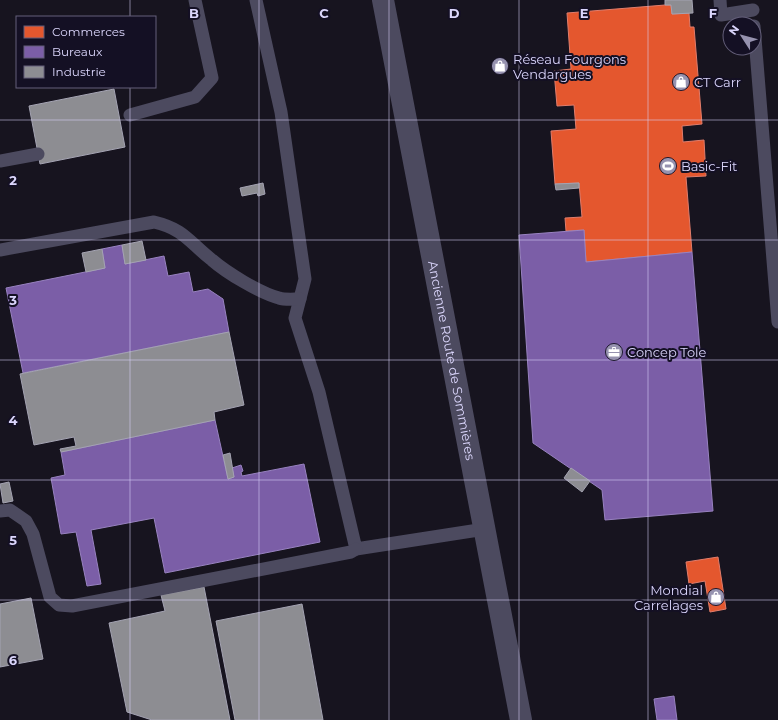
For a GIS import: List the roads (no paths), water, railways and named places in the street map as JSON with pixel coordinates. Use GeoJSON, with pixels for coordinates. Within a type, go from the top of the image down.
{"type":"FeatureCollection","features":[{"type":"Feature","properties":{"kind":"street","name":"Ancienne Route de Sommières"},"geometry":{"type":"LineString","coordinates":[[383,0],[521,720]]}},
{"type":"Feature","properties":{"kind":"lane"},"geometry":{"type":"LineString","coordinates":[[130,115],[195,97],[212,78],[195,0]]}},
{"type":"Feature","properties":{"kind":"lane"},"geometry":{"type":"LineString","coordinates":[[256,0],[281,112],[305,279],[296,318],[319,392],[356,550]]}},
{"type":"Feature","properties":{"kind":"lane"},"geometry":{"type":"LineString","coordinates":[[720,0],[721,14],[752,5],[753,16]]}},
{"type":"Feature","properties":{"kind":"lane"},"geometry":{"type":"LineString","coordinates":[[757,56],[778,322]]}},
{"type":"Feature","properties":{"kind":"lane"},"geometry":{"type":"LineString","coordinates":[[0,161],[38,154]]}},
{"type":"Feature","properties":{"kind":"lane"},"geometry":{"type":"LineString","coordinates":[[0,250],[154,222],[168,225],[183,233],[212,261],[260,290],[280,299],[300,298]]}},
{"type":"Feature","properties":{"kind":"lane"},"geometry":{"type":"LineString","coordinates":[[0,511],[10,510],[26,521],[33,534],[50,597],[59,605],[72,606],[356,550],[485,529]]}},
{"type":"Feature","properties":{"kind":"place","name":"Réseau Fourgons Vendargues"},"geometry":{"type":"Point","coordinates":[500,66]}},
{"type":"Feature","properties":{"kind":"place","name":"CT Carr"},"geometry":{"type":"Point","coordinates":[681,82]}},
{"type":"Feature","properties":{"kind":"place","name":"Basic-Fit"},"geometry":{"type":"Point","coordinates":[668,166]}},
{"type":"Feature","properties":{"kind":"place","name":"Concep Tole"},"geometry":{"type":"Point","coordinates":[614,352]}},
{"type":"Feature","properties":{"kind":"place","name":"Mondial Carrelages"},"geometry":{"type":"Point","coordinates":[716,597]}}]}
